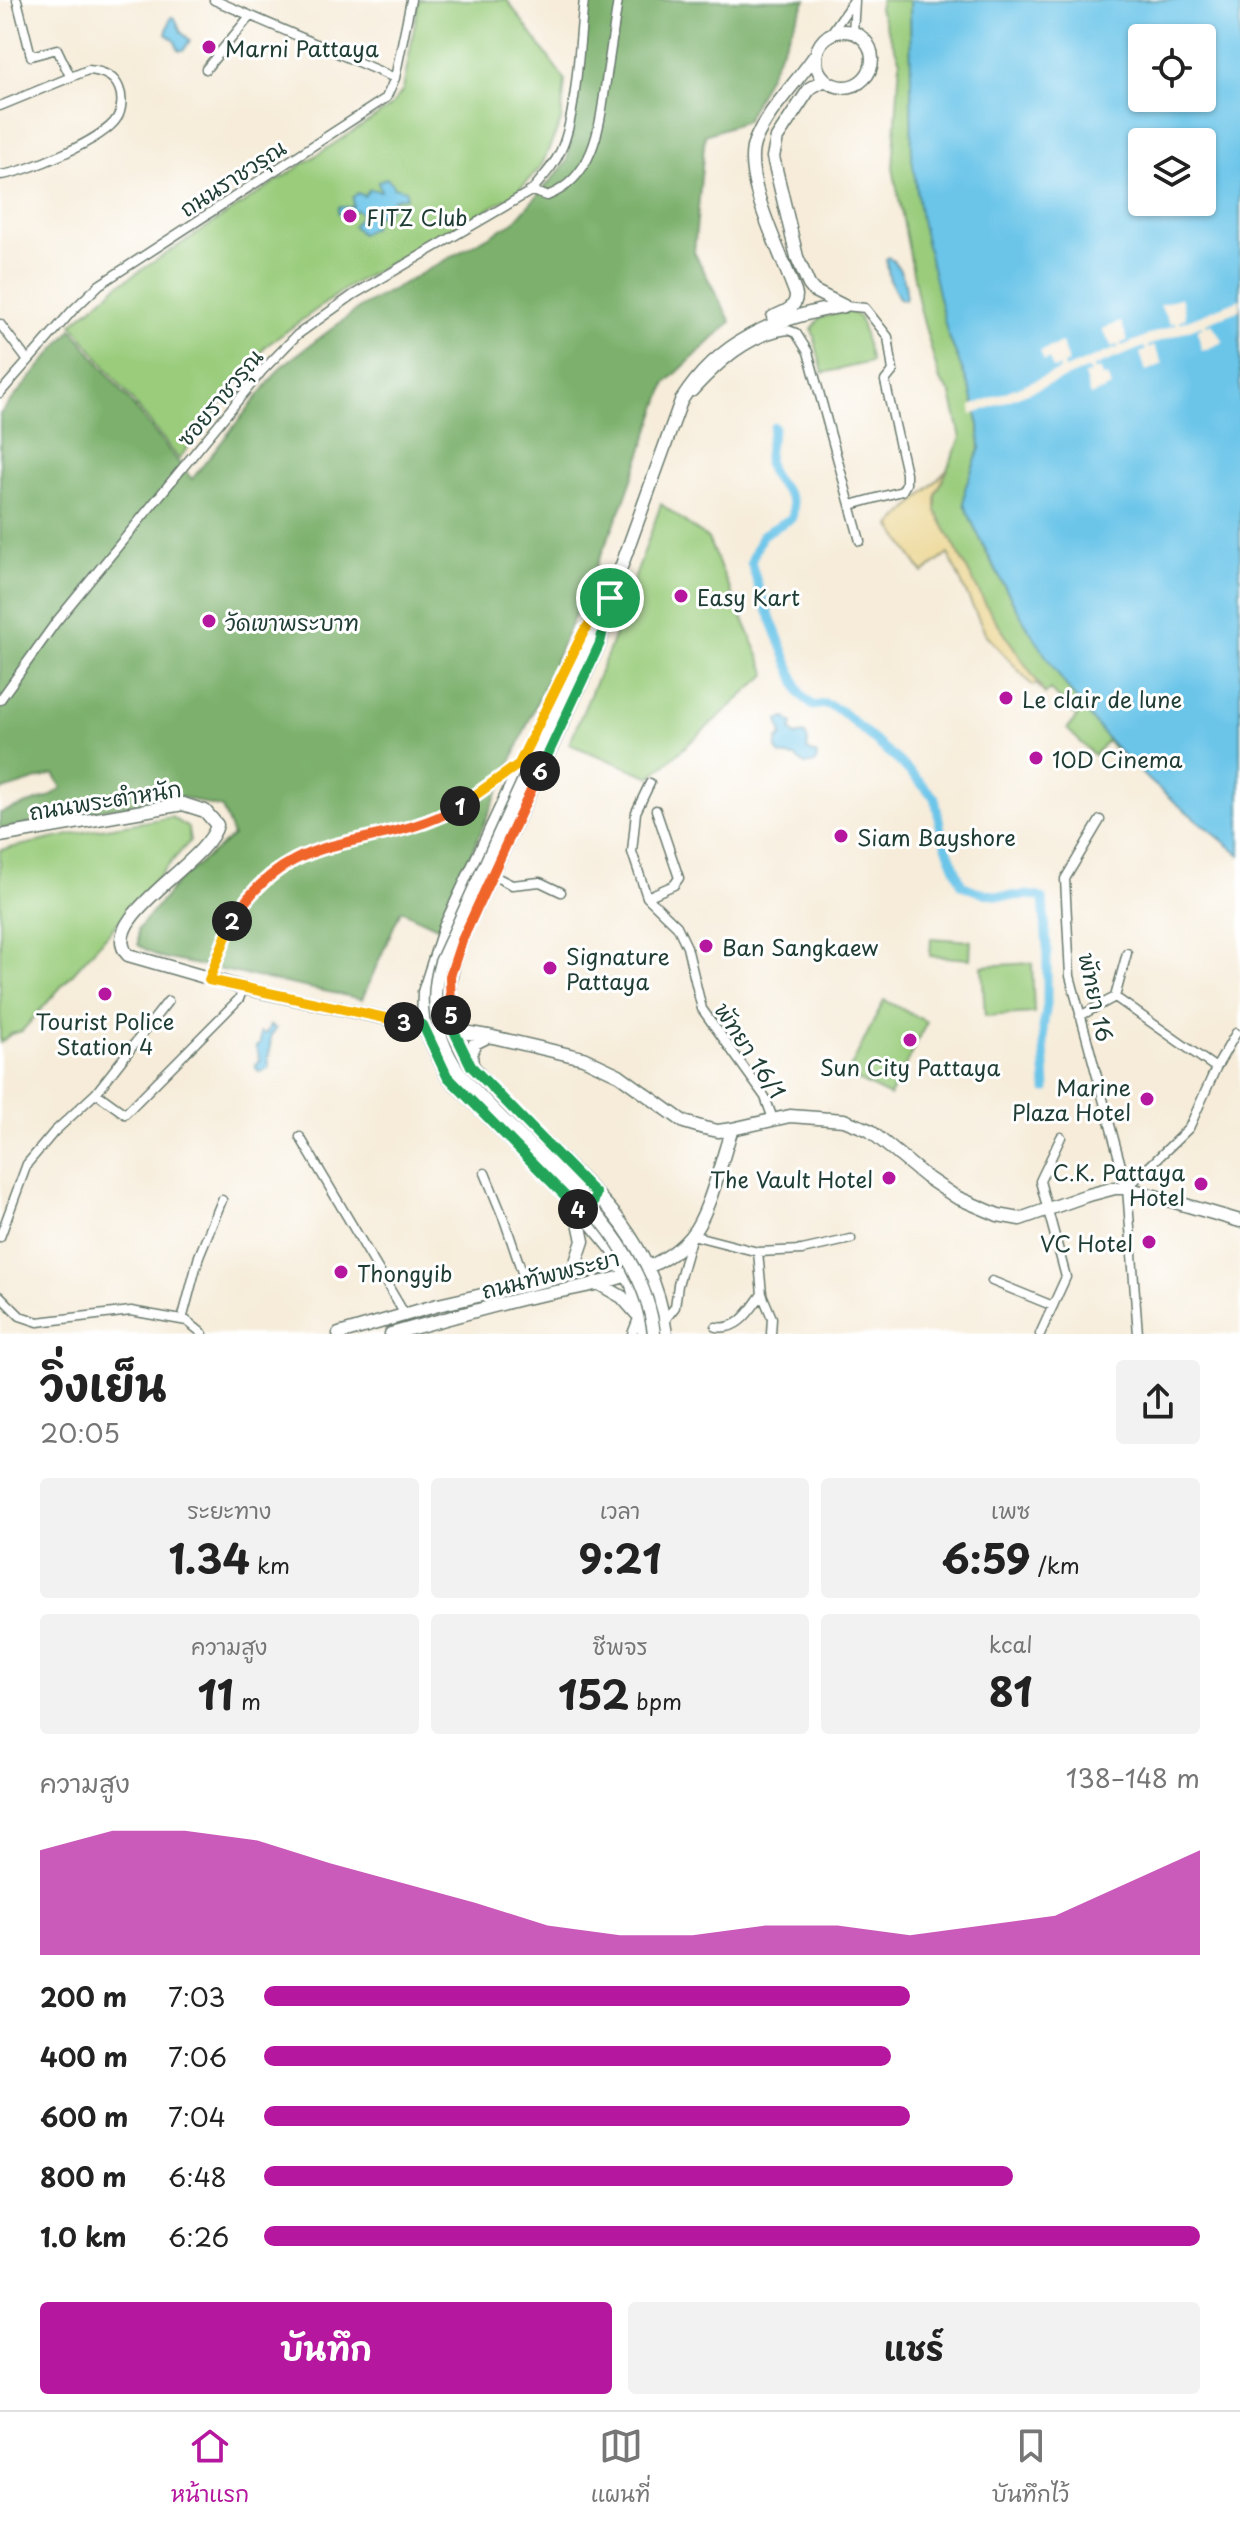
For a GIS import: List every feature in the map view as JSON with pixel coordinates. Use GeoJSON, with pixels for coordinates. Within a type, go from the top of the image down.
{"type":"FeatureCollection","features":[{"type":"Feature","properties":{"kind":"main road"},"geometry":{"type":"LineString","coordinates":[[676,415],[679,387],[706,356],[721,343],[789,310],[796,303],[793,284],[753,180],[751,157],[757,137],[823,40],[841,31],[853,33],[864,40],[870,51],[871,64],[866,76],[850,87],[837,86],[825,80],[818,70],[816,54]]}},
{"type":"Feature","properties":{"kind":"main road"},"geometry":{"type":"LineString","coordinates":[[825,80],[810,88],[777,138],[773,157],[797,257],[809,285],[814,291],[844,306]]}},
{"type":"Feature","properties":{"kind":"main road"},"geometry":{"type":"LineString","coordinates":[[654,1334],[640,1278],[623,1248],[593,1210],[459,1072],[443,1045],[435,1012],[436,977],[563,694],[610,598],[681,401],[699,373],[735,343],[759,330],[811,311],[844,306]]}},
{"type":"Feature","properties":{"kind":"main road"},"geometry":{"type":"LineString","coordinates":[[610,598],[584,631],[519,764],[443,933],[424,992],[423,1025],[447,1076],[578,1208],[613,1250],[624,1270],[644,1334]]}},
{"type":"Feature","properties":{"kind":"main road"},"geometry":{"type":"LineString","coordinates":[[610,598],[600,643],[462,940],[450,976],[448,995],[453,1029],[473,1069],[596,1194],[620,1223],[645,1263],[660,1297],[665,1327]]}},
{"type":"Feature","properties":{"kind":"main road","name":"ถนนพระตำหนัก"},"geometry":{"type":"LineString","coordinates":[[0,836],[183,804],[199,808],[211,815],[217,825],[212,840],[139,909],[123,929],[121,941],[128,955],[243,988],[489,1036],[600,1064],[684,1122],[712,1130],[732,1129]]}},
{"type":"Feature","properties":{"kind":"main road"},"geometry":{"type":"LineString","coordinates":[[443,933],[451,941],[462,940]]}},
{"type":"Feature","properties":{"kind":"main road"},"geometry":{"type":"LineString","coordinates":[[473,1069],[471,1053],[475,1043],[489,1036]]}},
{"type":"Feature","properties":{"kind":"main road"},"geometry":{"type":"LineString","coordinates":[[469,1098],[476,1082],[486,1085]]}},
{"type":"Feature","properties":{"kind":"main road"},"geometry":{"type":"LineString","coordinates":[[732,1129],[790,1116],[844,1120],[869,1130],[926,1177],[971,1204],[998,1215],[1020,1219],[1115,1188],[1127,1188],[1240,1221]]}},
{"type":"Feature","properties":{"kind":"main road","name":"ถนนทัพพระยา"},"geometry":{"type":"LineString","coordinates":[[339,1334],[404,1313],[536,1287],[596,1282],[682,1246],[692,1235],[706,1206],[732,1129]]}},
{"type":"Feature","properties":{"kind":"main road"},"geometry":{"type":"LineString","coordinates":[[578,1208],[592,1207],[596,1194]]}},
{"type":"Feature","properties":{"kind":"main road"},"geometry":{"type":"LineString","coordinates":[[572,1274],[583,1241],[578,1208]]}},
{"type":"Feature","properties":{"kind":"main road","name":"ถนนทัพพระยา"},"geometry":{"type":"LineString","coordinates":[[391,1334],[572,1274],[624,1270]]}},
{"type":"Feature","properties":{"kind":"main road"},"geometry":{"type":"LineString","coordinates":[[596,1282],[622,1297],[640,1316]]}},
{"type":"Feature","properties":{"kind":"street"},"geometry":{"type":"LineString","coordinates":[[17,0],[31,56],[57,49],[70,76]]}},
{"type":"Feature","properties":{"kind":"street"},"geometry":{"type":"LineString","coordinates":[[214,0],[395,78]]}},
{"type":"Feature","properties":{"kind":"street","name":"ถนนราชวรุณ"},"geometry":{"type":"LineString","coordinates":[[0,393],[99,285],[386,98],[395,78],[411,0]]}},
{"type":"Feature","properties":{"kind":"street"},"geometry":{"type":"LineString","coordinates":[[584,0],[566,137],[552,167],[531,191],[547,196],[565,188],[583,169],[598,136],[618,0]]}},
{"type":"Feature","properties":{"kind":"street"},"geometry":{"type":"LineString","coordinates":[[853,33],[854,0]]}},
{"type":"Feature","properties":{"kind":"street"},"geometry":{"type":"LineString","coordinates":[[829,36],[854,0]]}},
{"type":"Feature","properties":{"kind":"street"},"geometry":{"type":"LineString","coordinates":[[206,69],[250,16]]}},
{"type":"Feature","properties":{"kind":"street"},"geometry":{"type":"LineString","coordinates":[[0,106],[88,70],[99,71],[116,82],[122,100],[117,118],[101,135],[23,171],[0,175]]}},
{"type":"Feature","properties":{"kind":"street","name":"ซอยราชวรุณ"},"geometry":{"type":"LineString","coordinates":[[0,700],[56,622],[262,371],[297,335],[353,295],[531,191]]}},
{"type":"Feature","properties":{"kind":"street"},"geometry":{"type":"LineString","coordinates":[[844,306],[865,308],[888,337],[893,371],[885,381],[906,473],[902,491],[851,505]]}},
{"type":"Feature","properties":{"kind":"street"},"geometry":{"type":"LineString","coordinates":[[0,324],[28,361]]}},
{"type":"Feature","properties":{"kind":"street"},"geometry":{"type":"LineString","coordinates":[[676,415],[712,372],[737,350],[768,334],[788,330],[796,333],[808,352],[860,541]]}},
{"type":"Feature","properties":{"kind":"street"},"geometry":{"type":"LineString","coordinates":[[209,980],[224,938],[246,901],[296,857],[421,825],[475,798],[519,764]]}},
{"type":"Feature","properties":{"kind":"street","name":"พัทยา 16/1"},"geometry":{"type":"LineString","coordinates":[[650,783],[636,812],[632,852],[647,897],[677,926],[687,947],[702,1009],[765,1097],[773,1119]]}},
{"type":"Feature","properties":{"kind":"street"},"geometry":{"type":"LineString","coordinates":[[647,897],[674,885],[679,878],[656,810]]}},
{"type":"Feature","properties":{"kind":"street","name":"พัทยา 16"},"geometry":{"type":"LineString","coordinates":[[1100,820],[1065,879],[1070,976],[1127,1188],[1138,1334]]}},
{"type":"Feature","properties":{"kind":"street"},"geometry":{"type":"LineString","coordinates":[[492,875],[512,885],[544,883],[561,892]]}},
{"type":"Feature","properties":{"kind":"street"},"geometry":{"type":"LineString","coordinates":[[1080,1016],[1115,997],[1127,953]]}},
{"type":"Feature","properties":{"kind":"street"},"geometry":{"type":"LineString","coordinates":[[96,1093],[125,1114],[239,999],[243,988]]}},
{"type":"Feature","properties":{"kind":"street"},"geometry":{"type":"LineString","coordinates":[[1115,997],[1216,1068]]}},
{"type":"Feature","properties":{"kind":"street"},"geometry":{"type":"LineString","coordinates":[[0,1237],[27,1164],[54,1132],[96,1093],[168,1001]]}},
{"type":"Feature","properties":{"kind":"street"},"geometry":{"type":"LineString","coordinates":[[1127,1188],[1189,1128],[1216,1068],[1236,1033]]}},
{"type":"Feature","properties":{"kind":"street"},"geometry":{"type":"LineString","coordinates":[[300,1137],[404,1313]]}},
{"type":"Feature","properties":{"kind":"street"},"geometry":{"type":"LineString","coordinates":[[1040,1334],[1064,1283],[1066,1268],[1040,1181],[1061,1137]]}},
{"type":"Feature","properties":{"kind":"street"},"geometry":{"type":"LineString","coordinates":[[485,1173],[536,1287]]}},
{"type":"Feature","properties":{"kind":"street"},"geometry":{"type":"LineString","coordinates":[[182,1320],[199,1256],[222,1200]]}},
{"type":"Feature","properties":{"kind":"street"},"geometry":{"type":"LineString","coordinates":[[665,1327],[675,1307],[692,1235],[758,1252],[802,1250],[851,1239]]}},
{"type":"Feature","properties":{"kind":"street"},"geometry":{"type":"LineString","coordinates":[[758,1252],[762,1294],[772,1318],[771,1334]]}},
{"type":"Feature","properties":{"kind":"street"},"geometry":{"type":"LineString","coordinates":[[992,1281],[1053,1306]]}},
{"type":"Feature","properties":{"kind":"street"},"geometry":{"type":"LineString","coordinates":[[716,1327],[725,1329],[737,1325],[762,1294]]}},
{"type":"Feature","properties":{"kind":"street"},"geometry":{"type":"LineString","coordinates":[[0,1296],[20,1316],[38,1322],[131,1311],[182,1320],[194,1325],[203,1334]]}},
{"type":"Feature","properties":{"kind":"street"},"geometry":{"type":"LineString","coordinates":[[632,1334],[640,1316]]}},
{"type":"Feature","properties":{"kind":"green space","name":"FITZ Club"},"geometry":{"type":"Polygon","coordinates":[[[419,0],[507,0],[565,80],[561,121],[541,167],[515,194],[349,286],[266,346],[179,459],[72,324],[117,286],[390,107],[403,90],[419,0]]]}},
{"type":"Feature","properties":{"kind":"green space"},"geometry":{"type":"Polygon","coordinates":[[[589,0],[806,0],[746,121],[705,135],[694,252],[731,322],[666,383],[624,502],[439,928],[401,910],[362,999],[159,957],[138,945],[138,929],[178,881],[233,836],[222,808],[178,796],[0,829],[0,813],[49,797],[62,788],[54,774],[0,791],[0,414],[72,329],[192,479],[282,366],[361,307],[514,222],[567,162],[589,0]]]}},
{"type":"Feature","properties":{"kind":"green space"},"geometry":{"type":"Polygon","coordinates":[[[881,0],[910,0],[912,158],[947,332],[971,391],[979,425],[980,448],[966,486],[985,550],[1014,604],[1068,685],[1117,747],[1115,749],[1107,741],[1094,755],[1067,729],[1077,717],[1050,690],[1045,694],[988,609],[936,511],[936,494],[961,438],[951,394],[940,381],[920,309],[893,168],[900,61],[879,9],[881,0]]]}},
{"type":"Feature","properties":{"kind":"green space"},"geometry":{"type":"Polygon","coordinates":[[[848,310],[860,318],[871,362],[823,373],[812,329],[820,318],[848,310]]]}},
{"type":"Feature","properties":{"kind":"green space","name":"Easy Kart"},"geometry":{"type":"Polygon","coordinates":[[[661,504],[708,539],[767,674],[651,777],[569,744],[608,653],[661,504]]]}},
{"type":"Feature","properties":{"kind":"green space"},"geometry":{"type":"Polygon","coordinates":[[[172,817],[188,828],[190,841],[22,1031],[11,1034],[0,1043],[0,850],[172,817]]]}},
{"type":"Feature","properties":{"kind":"green space"},"geometry":{"type":"Polygon","coordinates":[[[931,938],[971,941],[970,959],[930,956],[931,938]]]}},
{"type":"Feature","properties":{"kind":"green space"},"geometry":{"type":"Polygon","coordinates":[[[1032,963],[1034,1013],[985,1016],[982,966],[1032,963]]]}},
{"type":"Feature","properties":{"kind":"green space"},"geometry":{"type":"Polygon","coordinates":[[[884,1000],[927,1022],[890,1096],[847,1075],[884,1000]]]}},
{"type":"Feature","properties":{"kind":"sand"},"geometry":{"type":"Polygon","coordinates":[[[948,469],[936,494],[936,511],[988,609],[1045,694],[1036,684],[1033,686],[986,635],[948,554],[923,573],[891,526],[948,469]]]}},
{"type":"Feature","properties":{"kind":"water"},"geometry":{"type":"Polygon","coordinates":[[[910,0],[1240,0],[1240,855],[1154,785],[1085,712],[1027,626],[978,535],[964,504],[965,489],[980,448],[979,425],[971,391],[947,332],[921,220],[912,158],[910,0]]]}},
{"type":"Feature","properties":{"kind":"water"},"geometry":{"type":"Polygon","coordinates":[[[171,17],[175,18],[181,32],[190,40],[184,50],[179,50],[174,40],[166,34],[171,17]]]}},
{"type":"Feature","properties":{"kind":"water"},"geometry":{"type":"Polygon","coordinates":[[[386,178],[393,187],[406,190],[406,197],[393,199],[389,209],[376,217],[373,227],[361,234],[353,226],[362,214],[356,210],[341,216],[339,207],[353,207],[353,197],[358,193],[364,196],[370,189],[381,191],[378,182],[386,178]]]}},
{"type":"Feature","properties":{"kind":"water"},"geometry":{"type":"Polygon","coordinates":[[[888,257],[902,276],[906,288],[905,300],[899,298],[890,281],[888,257]]]}},
{"type":"Feature","properties":{"kind":"water"},"geometry":{"type":"Polygon","coordinates":[[[786,718],[793,724],[791,730],[795,736],[805,734],[807,750],[817,755],[816,763],[805,765],[795,757],[780,755],[776,749],[782,736],[778,720],[786,718]]]}},
{"type":"Feature","properties":{"kind":"water"},"geometry":{"type":"Polygon","coordinates":[[[270,1025],[276,1029],[271,1035],[268,1069],[259,1072],[255,1065],[260,1060],[256,1047],[260,1043],[260,1033],[266,1034],[270,1025]]]}},
{"type":"Feature","properties":{"kind":"pier"},"geometry":{"type":"Polygon","coordinates":[[[1181,297],[1186,318],[1180,323],[1240,299],[1240,310],[1206,323],[1207,326],[1212,324],[1223,342],[1202,351],[1197,330],[1202,325],[1148,346],[1149,349],[1154,346],[1163,364],[1146,371],[1140,353],[1146,350],[1144,347],[1093,367],[1094,371],[1099,369],[1103,378],[1107,376],[1111,387],[1090,396],[1084,375],[1090,373],[1088,369],[972,415],[971,406],[1060,370],[1059,367],[1053,369],[1049,359],[1044,361],[1040,351],[1062,343],[1068,363],[1063,365],[1065,369],[1119,347],[1112,347],[1102,329],[1121,322],[1128,341],[1121,343],[1122,346],[1176,324],[1170,324],[1160,305],[1181,297]]]}},
{"type":"Feature","properties":{"kind":"waterway"},"geometry":{"type":"LineString","coordinates":[[774,427],[768,452],[769,467],[792,502],[792,518],[762,535],[751,562],[801,695],[813,706],[826,704],[841,711],[904,766],[935,798],[942,836],[962,885],[992,895],[1028,895],[1043,899],[1047,947],[1047,1005],[1043,1027],[1046,1089]]}},
{"type":"Feature","properties":{"kind":"place","name":"Marni Pattaya"},"geometry":{"type":"Point","coordinates":[209,47]}},
{"type":"Feature","properties":{"kind":"place","name":"FITZ Club"},"geometry":{"type":"Point","coordinates":[350,216]}},
{"type":"Feature","properties":{"kind":"place","name":"Easy Kart"},"geometry":{"type":"Point","coordinates":[681,596]}},
{"type":"Feature","properties":{"kind":"place","name":"วัดเขาพระบาท"},"geometry":{"type":"Point","coordinates":[209,621]}},
{"type":"Feature","properties":{"kind":"place","name":"Le clair de lune"},"geometry":{"type":"Point","coordinates":[1006,698]}},
{"type":"Feature","properties":{"kind":"place","name":"10D Cinema"},"geometry":{"type":"Point","coordinates":[1036,758]}},
{"type":"Feature","properties":{"kind":"place","name":"Siam Bayshore"},"geometry":{"type":"Point","coordinates":[841,836]}},
{"type":"Feature","properties":{"kind":"place","name":"Ban Sangkaew"},"geometry":{"type":"Point","coordinates":[706,946]}},
{"type":"Feature","properties":{"kind":"place","name":"Signature Pattaya"},"geometry":{"type":"Point","coordinates":[550,968]}},
{"type":"Feature","properties":{"kind":"place","name":"Tourist Police Station 4"},"geometry":{"type":"Point","coordinates":[105,994]}},
{"type":"Feature","properties":{"kind":"place","name":"Sun City Pattaya"},"geometry":{"type":"Point","coordinates":[910,1040]}},
{"type":"Feature","properties":{"kind":"place","name":"Marine Plaza Hotel"},"geometry":{"type":"Point","coordinates":[1147,1099]}},
{"type":"Feature","properties":{"kind":"place","name":"The Vault Hotel"},"geometry":{"type":"Point","coordinates":[889,1178]}},
{"type":"Feature","properties":{"kind":"place","name":"C.K. Pattaya Hotel"},"geometry":{"type":"Point","coordinates":[1201,1184]}},
{"type":"Feature","properties":{"kind":"place","name":"VC Hotel"},"geometry":{"type":"Point","coordinates":[1149,1242]}},
{"type":"Feature","properties":{"kind":"place","name":"Thongyib"},"geometry":{"type":"Point","coordinates":[341,1272]}},
{"type":"Feature","properties":{"kind":"route"},"geometry":{"type":"LineString","coordinates":[[610,598],[600,643],[462,940],[448,991],[453,1029],[471,1066],[492,1091],[596,1194],[592,1207],[580,1210],[447,1076],[423,1025],[209,980],[224,938],[246,901],[296,857],[421,825],[475,798],[519,764],[584,631],[610,598]]}}]}
